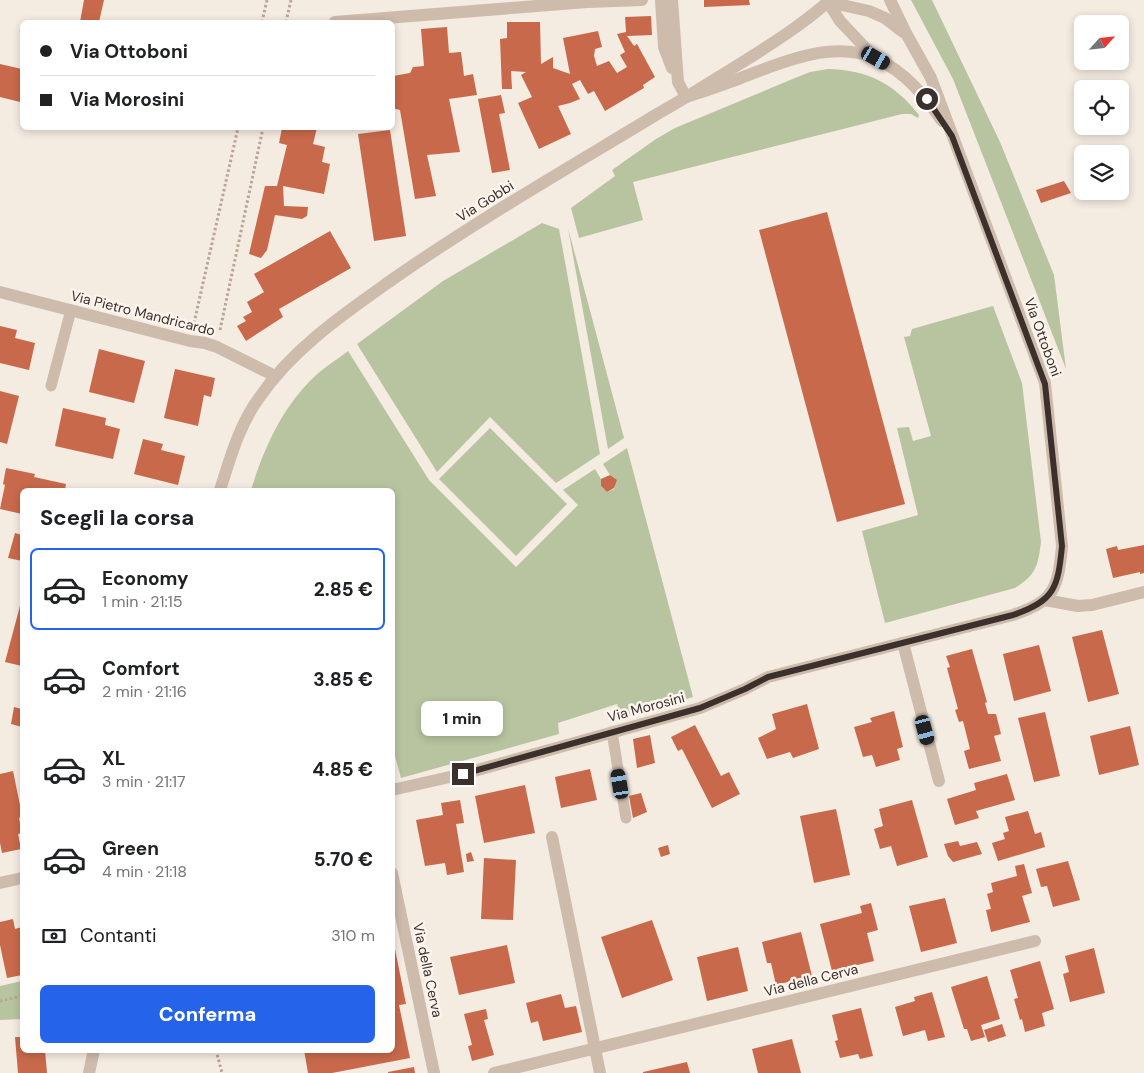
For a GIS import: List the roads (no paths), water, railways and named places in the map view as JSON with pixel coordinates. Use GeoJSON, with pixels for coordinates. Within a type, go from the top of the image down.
{"type":"FeatureCollection","features":[{"type":"Feature","properties":{"kind":"street"},"geometry":{"type":"LineString","coordinates":[[360,20],[587,2],[642,0]]}},
{"type":"Feature","properties":{"kind":"street"},"geometry":{"type":"LineString","coordinates":[[661,0],[664,47],[686,97]]}},
{"type":"Feature","properties":{"kind":"street"},"geometry":{"type":"LineString","coordinates":[[672,0],[678,82]]}},
{"type":"Feature","properties":{"kind":"street","name":"Via Ottoboni"},"geometry":{"type":"LineString","coordinates":[[890,0],[931,78],[1045,384],[1062,546],[1060,568],[1055,588]]}},
{"type":"Feature","properties":{"kind":"street","name":"Via Ottoboni"},"geometry":{"type":"LineString","coordinates":[[829,1],[877,14],[886,18],[907,35]]}},
{"type":"Feature","properties":{"kind":"street","name":"Via Ottoboni"},"geometry":{"type":"LineString","coordinates":[[829,1],[840,21],[876,58],[906,78],[921,91],[952,136]]}},
{"type":"Feature","properties":{"kind":"street","name":"Via Gobbi"},"geometry":{"type":"LineString","coordinates":[[221,488],[243,426],[257,400],[293,356],[354,307],[422,259],[495,212],[775,42],[829,1]]}},
{"type":"Feature","properties":{"kind":"street","name":"Via Ottoboni"},"geometry":{"type":"LineString","coordinates":[[686,97],[783,62],[807,56],[829,52],[850,52],[876,58]]}},
{"type":"Feature","properties":{"kind":"street","name":"Via Pietro Mandricardo"},"geometry":{"type":"LineString","coordinates":[[0,292],[205,343],[275,376]]}},
{"type":"Feature","properties":{"kind":"street","name":"Via Morosini"},"geometry":{"type":"LineString","coordinates":[[395,789],[463,774],[700,708],[768,677],[1013,615],[1030,609],[1045,600],[1055,588]]}},
{"type":"Feature","properties":{"kind":"street"},"geometry":{"type":"LineString","coordinates":[[1045,600],[1071,605],[1092,605],[1144,592]]}},
{"type":"Feature","properties":{"kind":"street"},"geometry":{"type":"LineString","coordinates":[[903,643],[939,781]]}},
{"type":"Feature","properties":{"kind":"street"},"geometry":{"type":"LineString","coordinates":[[552,837],[600,1073]]}},
{"type":"Feature","properties":{"kind":"street"},"geometry":{"type":"LineString","coordinates":[[0,883],[20,878]]}},
{"type":"Feature","properties":{"kind":"street","name":"Via della Cerva"},"geometry":{"type":"LineString","coordinates":[[395,887],[434,1073]]}},
{"type":"Feature","properties":{"kind":"street","name":"Via della Cerva"},"geometry":{"type":"LineString","coordinates":[[494,1073],[1035,941]]}},
{"type":"Feature","properties":{"kind":"street"},"geometry":{"type":"LineString","coordinates":[[89,1073],[93,1053]]}},
{"type":"Feature","properties":{"kind":"lane"},"geometry":{"type":"LineString","coordinates":[[51,386],[71,310]]}},
{"type":"Feature","properties":{"kind":"lane"},"geometry":{"type":"LineString","coordinates":[[612,732],[626,818]]}}]}
